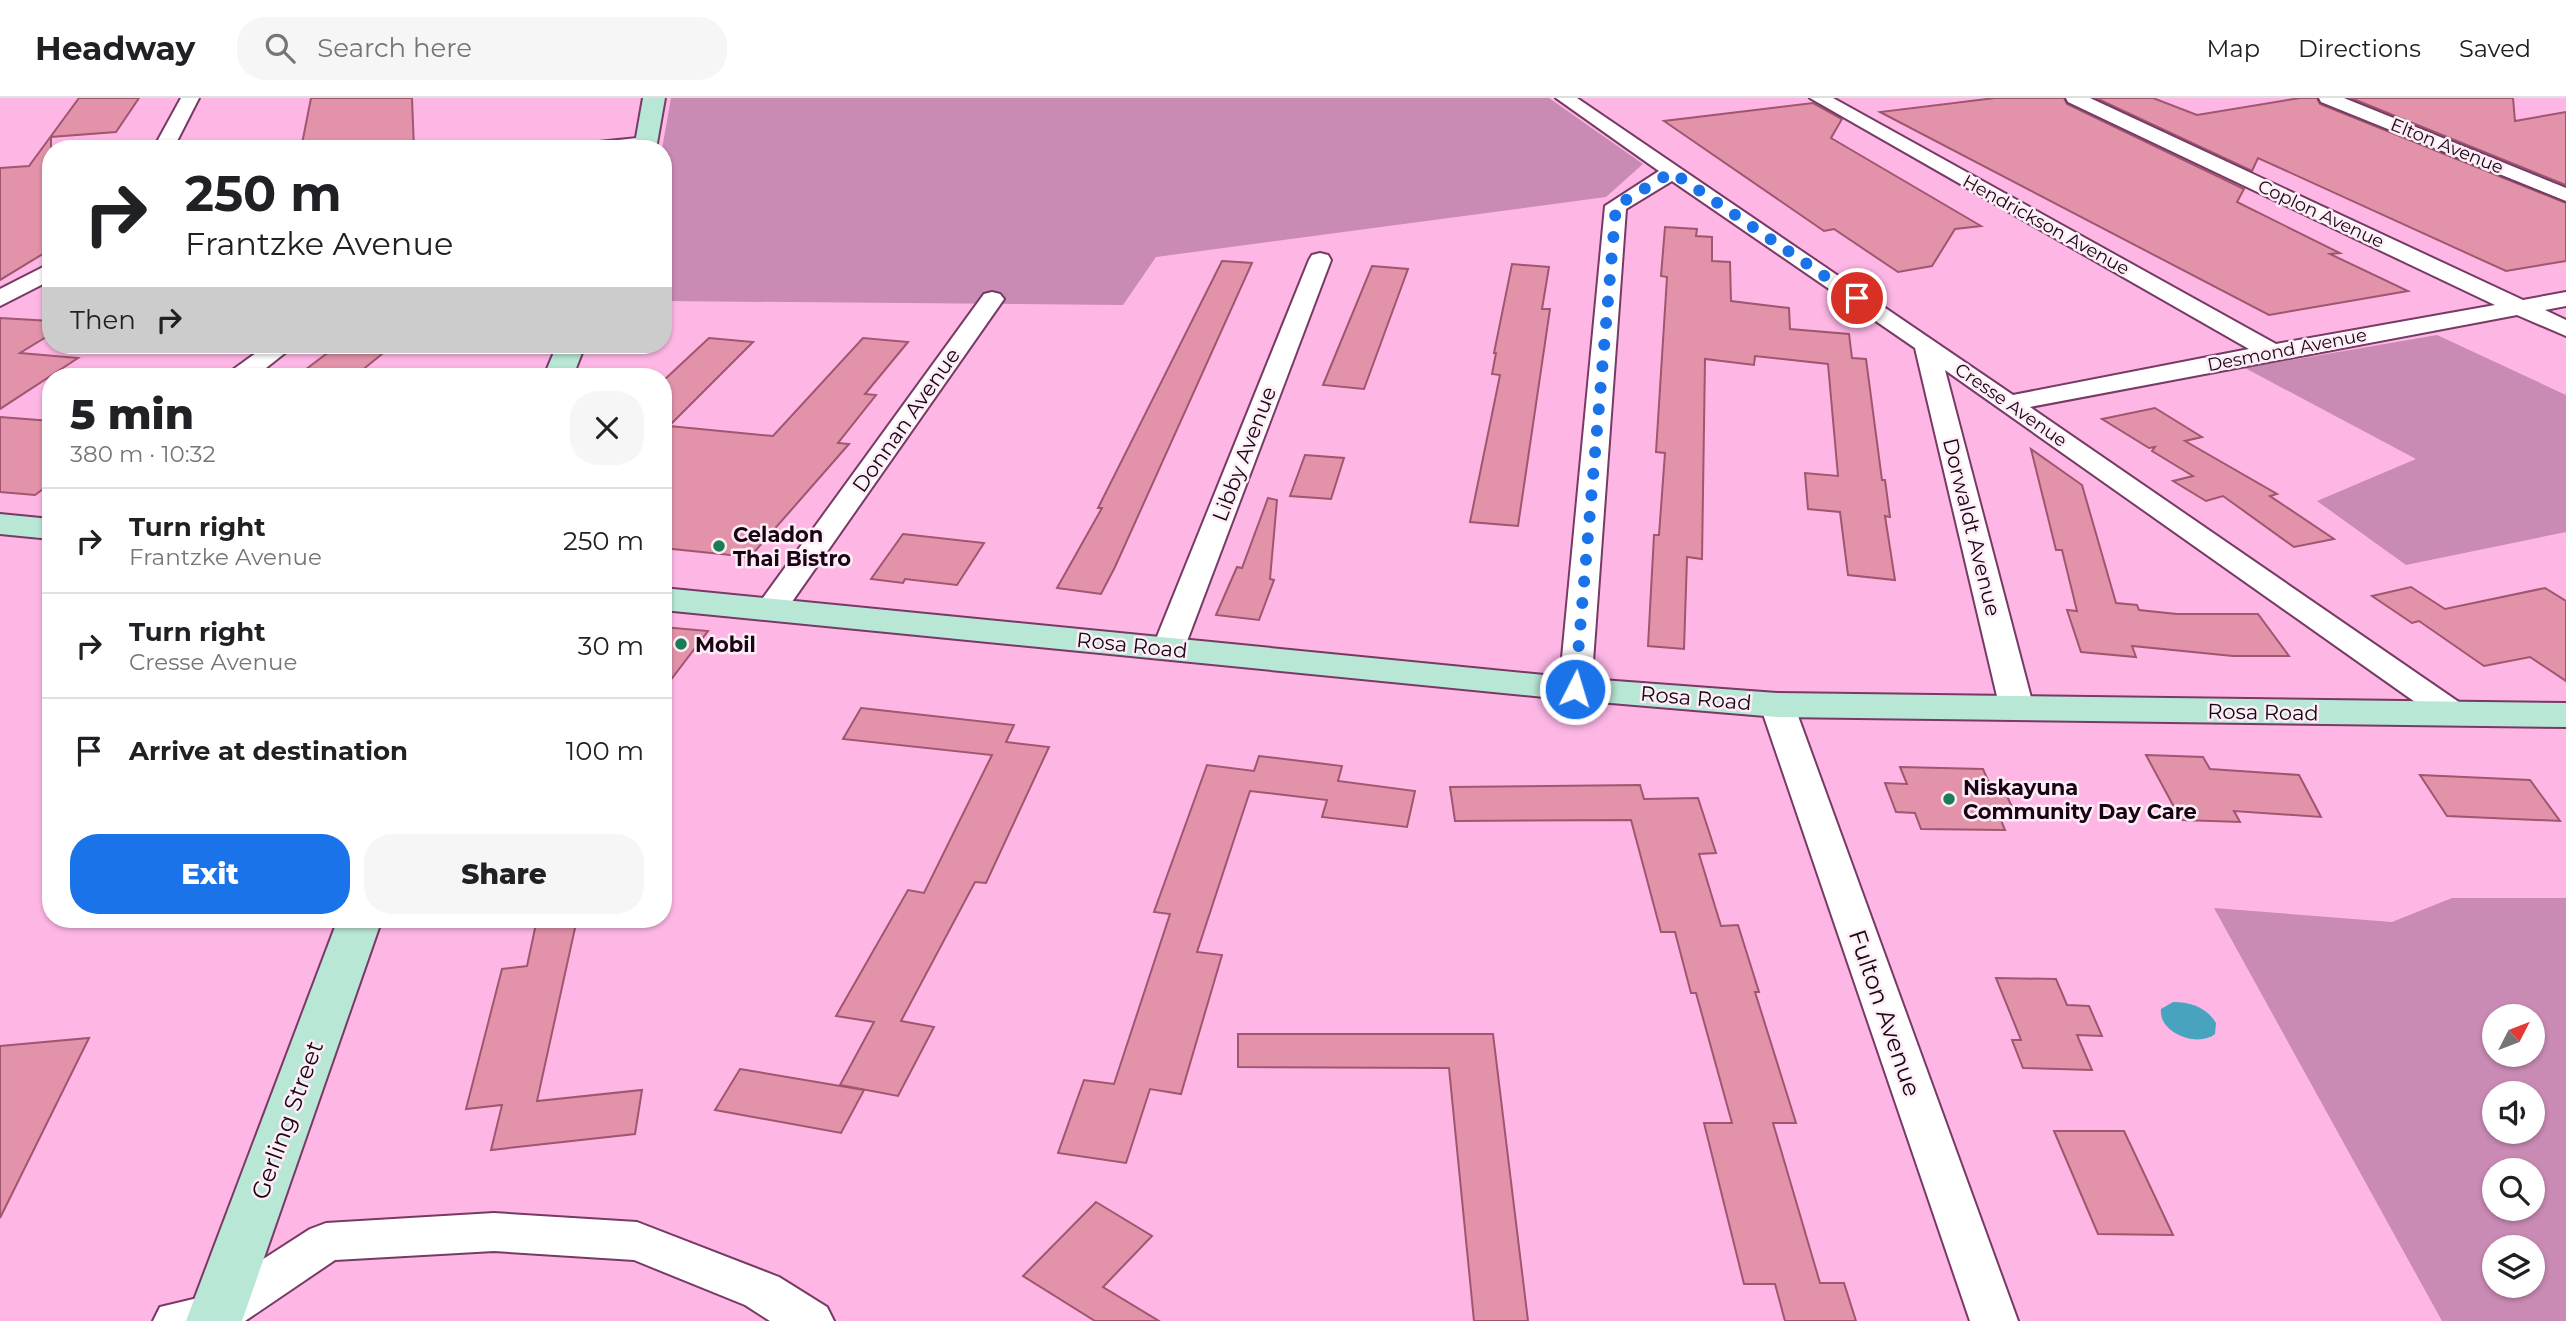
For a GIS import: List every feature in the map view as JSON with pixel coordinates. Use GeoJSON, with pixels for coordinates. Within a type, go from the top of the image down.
{"type":"FeatureCollection","features":[{"type":"Feature","properties":{"kind":"street"},"geometry":{"type":"LineString","coordinates":[[168,140],[190,98]]}},
{"type":"Feature","properties":{"kind":"street"},"geometry":{"type":"LineString","coordinates":[[647,140],[654,98]]}},
{"type":"Feature","properties":{"kind":"street","name":"Cresse Avenue"},"geometry":{"type":"LineString","coordinates":[[1566,98],[1926,345],[2454,714]]}},
{"type":"Feature","properties":{"kind":"street","name":"Hendrickson Avenue"},"geometry":{"type":"LineString","coordinates":[[1819,98],[2272,352]]}},
{"type":"Feature","properties":{"kind":"street","name":"Coplon Avenue"},"geometry":{"type":"LineString","coordinates":[[2075,98],[2566,329]]}},
{"type":"Feature","properties":{"kind":"street","name":"Elton Avenue"},"geometry":{"type":"LineString","coordinates":[[2328,98],[2566,195]]}},
{"type":"Feature","properties":{"kind":"street"},"geometry":{"type":"LineString","coordinates":[[1575,689],[1616,206],[1672,172]]}},
{"type":"Feature","properties":{"kind":"street","name":"Libby Avenue"},"geometry":{"type":"LineString","coordinates":[[1168,649],[1320,260]]}},
{"type":"Feature","properties":{"kind":"street"},"geometry":{"type":"LineString","coordinates":[[0,299],[42,275]]}},
{"type":"Feature","properties":{"kind":"street","name":"Donnan Avenue"},"geometry":{"type":"LineString","coordinates":[[771,609],[992,299]]}},
{"type":"Feature","properties":{"kind":"street","name":"Desmond Avenue"},"geometry":{"type":"LineString","coordinates":[[2008,404],[2272,352],[2566,299]]}},
{"type":"Feature","properties":{"kind":"street","name":"Dorwaldt Avenue"},"geometry":{"type":"LineString","coordinates":[[1926,345],[2017,709]]}},
{"type":"Feature","properties":{"kind":"street"},"geometry":{"type":"LineString","coordinates":[[251,368],[271,354]]}},
{"type":"Feature","properties":{"kind":"street"},"geometry":{"type":"LineString","coordinates":[[0,524],[42,525]]}},
{"type":"Feature","properties":{"kind":"street","name":"Rosa Road"},"geometry":{"type":"LineString","coordinates":[[672,600],[1575,689],[1777,705],[2566,715]]}},
{"type":"Feature","properties":{"kind":"street","name":"Fulton Avenue"},"geometry":{"type":"LineString","coordinates":[[1777,705],[1994,1321]]}},
{"type":"Feature","properties":{"kind":"street","name":"Gerling Street"},"geometry":{"type":"LineString","coordinates":[[209,1320],[357,928]]}},
{"type":"Feature","properties":{"kind":"street"},"geometry":{"type":"LineString","coordinates":[[209,1320],[327,1242],[494,1232],[637,1241],[762,1291],[810,1321]]}},
{"type":"Feature","properties":{"kind":"shaded area"},"geometry":{"type":"Polygon","coordinates":[[[671,98],[1549,98],[1643,164],[1606,197],[1156,257],[1123,305],[672,301],[672,140],[664,140],[671,98]]]}},
{"type":"Feature","properties":{"kind":"shaded area"},"geometry":{"type":"Polygon","coordinates":[[[2437,335],[2566,395],[2566,532],[2406,565],[2317,501],[2416,459],[2245,368],[2437,335]]]}},
{"type":"Feature","properties":{"kind":"shaded area"},"geometry":{"type":"Polygon","coordinates":[[[2452,898],[2566,898],[2566,1321],[2442,1321],[2214,908],[2392,922],[2452,898]]]}},
{"type":"Feature","properties":{"kind":"water"},"geometry":{"type":"Polygon","coordinates":[[[2173,1002],[2192,1004],[2203,1009],[2216,1023],[2215,1034],[2208,1038],[2190,1039],[2172,1031],[2162,1018],[2161,1009],[2173,1002]]]}},
{"type":"Feature","properties":{"kind":"building"},"geometry":{"type":"Polygon","coordinates":[[[79,98],[139,98],[116,132],[51,137],[48,140],[79,98]]]}},
{"type":"Feature","properties":{"kind":"building"},"geometry":{"type":"Polygon","coordinates":[[[311,98],[412,98],[414,140],[303,140],[311,98]]]}},
{"type":"Feature","properties":{"kind":"building"},"geometry":{"type":"Polygon","coordinates":[[[1995,98],[2064,98],[2067,104],[2244,189],[2237,202],[2340,253],[2330,254],[2408,291],[2269,315],[1880,112],[1995,98]]]}},
{"type":"Feature","properties":{"kind":"building"},"geometry":{"type":"Polygon","coordinates":[[[2096,98],[2153,98],[2197,115],[2300,98],[2317,98],[2320,104],[2566,203],[2566,261],[2506,271],[2258,158],[2252,171],[2096,98]]]}},
{"type":"Feature","properties":{"kind":"building"},"geometry":{"type":"Polygon","coordinates":[[[2351,98],[2513,98],[2515,121],[2566,112],[2566,185],[2351,98]]]}},
{"type":"Feature","properties":{"kind":"building"},"geometry":{"type":"Polygon","coordinates":[[[1813,103],[1842,119],[1831,138],[1981,226],[1955,229],[1932,266],[1898,272],[1834,229],[1824,231],[1664,121],[1813,103]]]}},
{"type":"Feature","properties":{"kind":"building"},"geometry":{"type":"Polygon","coordinates":[[[42,148],[42,254],[0,280],[0,168],[29,166],[42,148]]]}},
{"type":"Feature","properties":{"kind":"building"},"geometry":{"type":"Polygon","coordinates":[[[1665,227],[1697,229],[1696,236],[1712,237],[1712,261],[1730,262],[1731,301],[1789,308],[1790,329],[1849,334],[1852,358],[1866,359],[1882,480],[1885,480],[1890,517],[1885,516],[1895,580],[1848,575],[1840,512],[1808,509],[1805,473],[1838,476],[1828,364],[1755,356],[1754,365],[1705,359],[1702,559],[1687,557],[1684,649],[1648,646],[1654,535],[1659,535],[1665,453],[1656,452],[1667,277],[1661,276],[1665,227]]]}},
{"type":"Feature","properties":{"kind":"building"},"geometry":{"type":"Polygon","coordinates":[[[1222,261],[1252,263],[1115,567],[1101,594],[1057,588],[1102,508],[1098,508],[1222,261]]]}},
{"type":"Feature","properties":{"kind":"building"},"geometry":{"type":"Polygon","coordinates":[[[1512,264],[1549,267],[1542,309],[1550,309],[1518,526],[1470,522],[1500,375],[1492,374],[1494,353],[1512,264]]]}},
{"type":"Feature","properties":{"kind":"building"},"geometry":{"type":"Polygon","coordinates":[[[1372,266],[1408,269],[1364,389],[1323,385],[1372,266]]]}},
{"type":"Feature","properties":{"kind":"building"},"geometry":{"type":"Polygon","coordinates":[[[0,318],[42,320],[42,340],[20,353],[78,358],[63,368],[42,368],[42,382],[0,409],[0,318]]]}},
{"type":"Feature","properties":{"kind":"building"},"geometry":{"type":"Polygon","coordinates":[[[709,338],[753,342],[672,423],[672,373],[709,338]]]}},
{"type":"Feature","properties":{"kind":"building"},"geometry":{"type":"Polygon","coordinates":[[[863,338],[908,342],[865,394],[876,395],[838,443],[849,444],[750,557],[672,549],[672,426],[773,436],[863,338]]]}},
{"type":"Feature","properties":{"kind":"building"},"geometry":{"type":"Polygon","coordinates":[[[326,354],[382,354],[365,368],[308,368],[326,354]]]}},
{"type":"Feature","properties":{"kind":"building"},"geometry":{"type":"Polygon","coordinates":[[[2155,408],[2202,437],[2185,441],[2277,494],[2270,496],[2334,539],[2294,547],[2223,496],[2206,501],[2173,481],[2193,476],[2152,451],[2155,447],[2149,448],[2102,419],[2155,408]]]}},
{"type":"Feature","properties":{"kind":"building"},"geometry":{"type":"Polygon","coordinates":[[[0,417],[42,420],[42,490],[35,495],[0,492],[0,417]]]}},
{"type":"Feature","properties":{"kind":"building"},"geometry":{"type":"Polygon","coordinates":[[[2031,449],[2082,485],[2116,603],[2137,605],[2139,610],[2177,614],[2258,614],[2289,656],[2233,656],[2132,646],[2136,657],[2081,652],[2067,610],[2077,611],[2062,550],[2056,550],[2031,449]]]}},
{"type":"Feature","properties":{"kind":"building"},"geometry":{"type":"Polygon","coordinates":[[[1305,455],[1344,458],[1331,499],[1290,496],[1305,455]]]}},
{"type":"Feature","properties":{"kind":"building"},"geometry":{"type":"Polygon","coordinates":[[[1268,498],[1277,500],[1270,579],[1274,580],[1259,620],[1216,615],[1237,567],[1242,568],[1268,498]]]}},
{"type":"Feature","properties":{"kind":"building"},"geometry":{"type":"Polygon","coordinates":[[[903,534],[984,543],[957,585],[905,579],[903,583],[871,579],[903,534]]]}},
{"type":"Feature","properties":{"kind":"building"},"geometry":{"type":"Polygon","coordinates":[[[2411,587],[2445,609],[2545,588],[2566,601],[2566,681],[2530,657],[2484,666],[2419,621],[2412,623],[2372,596],[2411,587]]]}},
{"type":"Feature","properties":{"kind":"building","name":"Mobil"},"geometry":{"type":"Polygon","coordinates":[[[672,628],[708,631],[672,678],[672,628]]]}},
{"type":"Feature","properties":{"kind":"building"},"geometry":{"type":"Polygon","coordinates":[[[861,708],[1014,725],[1006,742],[1049,747],[986,883],[975,882],[901,1021],[934,1027],[898,1096],[840,1085],[874,1022],[836,1016],[908,890],[924,893],[992,755],[843,739],[861,708]]]}},
{"type":"Feature","properties":{"kind":"building"},"geometry":{"type":"Polygon","coordinates":[[[2146,755],[2203,757],[2210,769],[2299,775],[2321,817],[2234,811],[2240,822],[2181,820],[2146,755]]]}},
{"type":"Feature","properties":{"kind":"building"},"geometry":{"type":"Polygon","coordinates":[[[1259,756],[1342,766],[1338,781],[1415,791],[1407,827],[1322,817],[1327,800],[1250,791],[1197,952],[1222,955],[1181,1094],[1150,1089],[1126,1163],[1058,1153],[1084,1080],[1114,1084],[1170,914],[1154,912],[1207,765],[1254,771],[1259,756]]]}},
{"type":"Feature","properties":{"kind":"building","name":"Niskayuna Community Day Care"},"geometry":{"type":"Polygon","coordinates":[[[1900,767],[1983,769],[1990,785],[2002,785],[2017,818],[2000,818],[2005,830],[1921,829],[1915,813],[1896,812],[1885,783],[1907,784],[1900,767]]]}},
{"type":"Feature","properties":{"kind":"building"},"geometry":{"type":"Polygon","coordinates":[[[2420,775],[2530,780],[2560,821],[2447,816],[2420,775]]]}},
{"type":"Feature","properties":{"kind":"building"},"geometry":{"type":"Polygon","coordinates":[[[1640,785],[1644,799],[1698,798],[1716,853],[1699,854],[1721,926],[1738,925],[1759,992],[1755,992],[1796,1123],[1773,1123],[1820,1283],[1844,1283],[1856,1321],[1785,1321],[1775,1284],[1744,1284],[1704,1123],[1732,1123],[1696,993],[1691,993],[1675,932],[1661,932],[1631,820],[1455,821],[1450,787],[1640,785]]]}},
{"type":"Feature","properties":{"kind":"building"},"geometry":{"type":"Polygon","coordinates":[[[535,928],[575,928],[537,1101],[642,1090],[635,1134],[491,1150],[502,1105],[466,1109],[502,969],[527,966],[535,928]]]}},
{"type":"Feature","properties":{"kind":"building"},"geometry":{"type":"Polygon","coordinates":[[[1996,978],[2056,979],[2067,1005],[2089,1006],[2102,1036],[2077,1035],[2092,1070],[2023,1068],[2012,1040],[2021,1040],[1996,978]]]}},
{"type":"Feature","properties":{"kind":"building"},"geometry":{"type":"Polygon","coordinates":[[[1238,1034],[1493,1034],[1528,1321],[1474,1321],[1449,1068],[1238,1067],[1238,1034]]]}},
{"type":"Feature","properties":{"kind":"building"},"geometry":{"type":"Polygon","coordinates":[[[89,1038],[0,1218],[0,1046],[89,1038]]]}},
{"type":"Feature","properties":{"kind":"building"},"geometry":{"type":"Polygon","coordinates":[[[740,1069],[864,1090],[841,1133],[715,1110],[740,1069]]]}},
{"type":"Feature","properties":{"kind":"building"},"geometry":{"type":"Polygon","coordinates":[[[2054,1131],[2124,1131],[2173,1235],[2098,1234],[2054,1131]]]}},
{"type":"Feature","properties":{"kind":"building"},"geometry":{"type":"Polygon","coordinates":[[[1096,1202],[1152,1236],[1103,1287],[1159,1321],[1095,1321],[1023,1276],[1096,1202]]]}},
{"type":"Feature","properties":{"kind":"place","name":"Celadon Thai Bistro"},"geometry":{"type":"Point","coordinates":[719,546]}},
{"type":"Feature","properties":{"kind":"place","name":"Mobil"},"geometry":{"type":"Point","coordinates":[681,644]}},
{"type":"Feature","properties":{"kind":"place","name":"Niskayuna Community Day Care"},"geometry":{"type":"Point","coordinates":[1949,799]}},
{"type":"Feature","properties":{"kind":"route"},"geometry":{"type":"LineString","coordinates":[[1575,689],[1616,206],[1672,172],[1857,298]]}}]}
